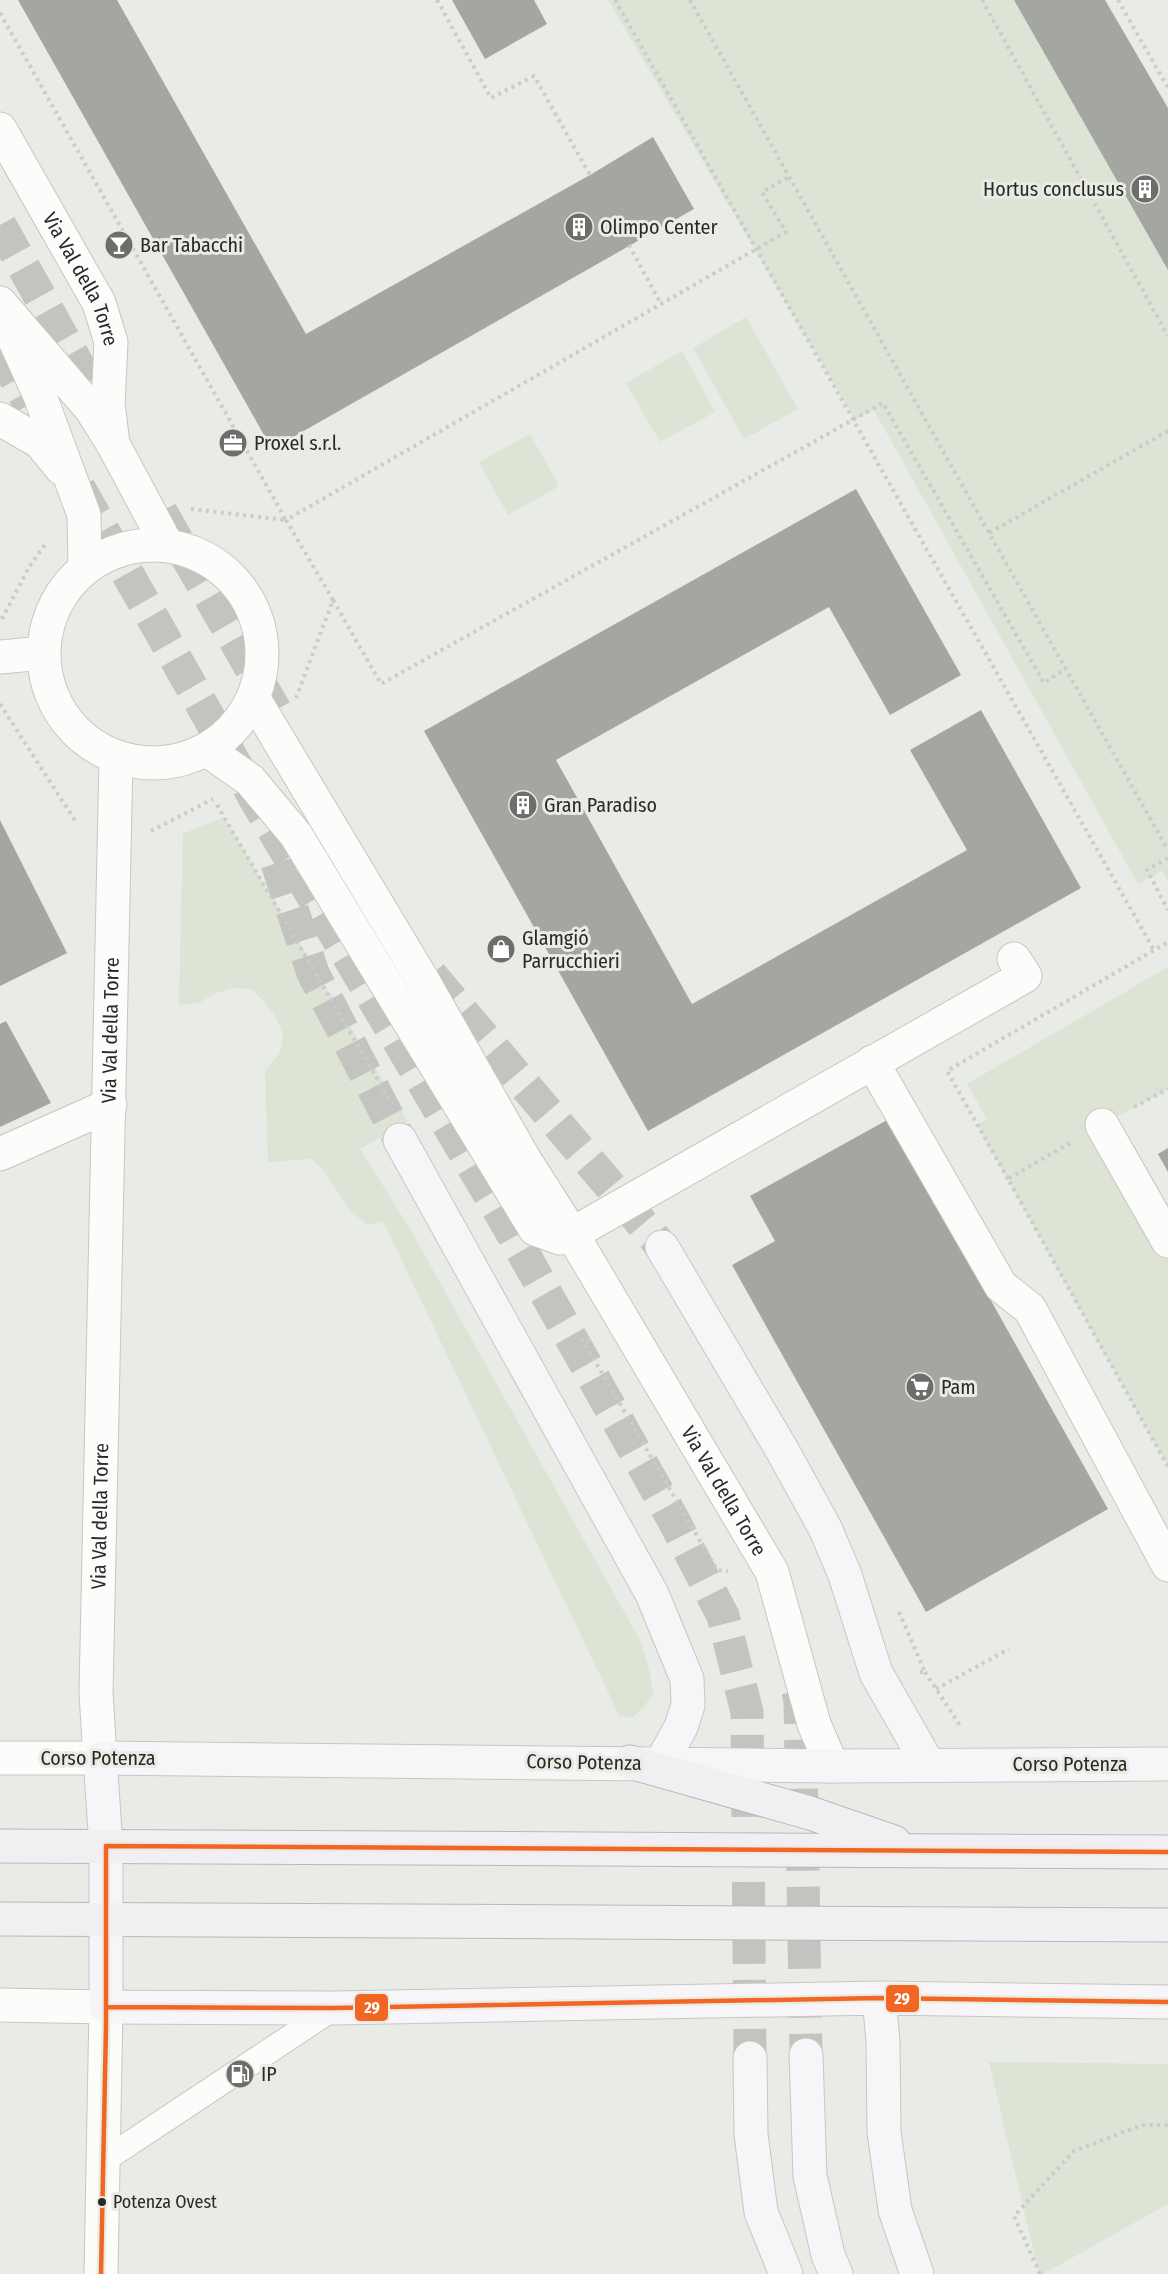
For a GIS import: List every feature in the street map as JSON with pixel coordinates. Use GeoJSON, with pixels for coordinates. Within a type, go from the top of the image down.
{"type":"FeatureCollection","features":[{"type":"Feature","properties":{"kind":"main road"},"geometry":{"type":"LineString","coordinates":[[400,1140],[652,1594],[687,1679],[688,1705],[681,1727],[646,1763],[810,1813],[922,1851]]}},
{"type":"Feature","properties":{"kind":"main road"},"geometry":{"type":"LineString","coordinates":[[662,1247],[782,1450],[825,1528],[845,1575],[876,1673],[928,1764]]}},
{"type":"Feature","properties":{"kind":"main road","name":"Corso Potenza"},"geometry":{"type":"LineString","coordinates":[[100,1758],[832,1766],[1168,1764]]}},
{"type":"Feature","properties":{"kind":"main road","name":"Via Val della Torre"},"geometry":{"type":"LineString","coordinates":[[100,1758],[106,1846],[106,2007]]}},
{"type":"Feature","properties":{"kind":"main road"},"geometry":{"type":"LineString","coordinates":[[0,1846],[1168,1852]]}},
{"type":"Feature","properties":{"kind":"main road"},"geometry":{"type":"LineString","coordinates":[[0,1919],[1168,1925]]}},
{"type":"Feature","properties":{"kind":"main road"},"geometry":{"type":"LineString","coordinates":[[106,2007],[333,2008],[879,1998],[1168,2002]]}},
{"type":"Feature","properties":{"kind":"main road"},"geometry":{"type":"LineString","coordinates":[[879,1998],[883,2041],[884,2132],[895,2210],[917,2274]]}},
{"type":"Feature","properties":{"kind":"main road"},"geometry":{"type":"LineString","coordinates":[[806,2055],[810,2176],[828,2255],[836,2274]]}},
{"type":"Feature","properties":{"kind":"main road"},"geometry":{"type":"LineString","coordinates":[[750,2058],[751,2134],[761,2212],[786,2274]]}},
{"type":"Feature","properties":{"kind":"street","name":"Via Val della Torre"},"geometry":{"type":"LineString","coordinates":[[0,129],[99,303],[111,342],[108,404],[113,444]]}},
{"type":"Feature","properties":{"kind":"street","name":"Via Val della Torre"},"geometry":{"type":"LineString","coordinates":[[0,303],[90,409],[113,444],[167,545]]}},
{"type":"Feature","properties":{"kind":"street"},"geometry":{"type":"LineString","coordinates":[[0,308],[40,396],[84,515],[85,567]]}},
{"type":"Feature","properties":{"kind":"street"},"geometry":{"type":"LineString","coordinates":[[0,419],[40,442],[71,479]]}},
{"type":"Feature","properties":{"kind":"street"},"geometry":{"type":"LineString","coordinates":[[145,545],[167,545],[212,561],[237,585],[255,615],[262,648],[254,699],[230,733],[207,750],[178,761],[147,764],[116,758],[87,742],[63,717],[48,686],[43,653],[48,621],[62,591],[85,567],[114,551],[145,545]]}},
{"type":"Feature","properties":{"kind":"street"},"geometry":{"type":"LineString","coordinates":[[0,657],[43,653]]}},
{"type":"Feature","properties":{"kind":"street","name":"Via Val della Torre"},"geometry":{"type":"LineString","coordinates":[[254,699],[422,979],[523,1157],[572,1233],[772,1572],[814,1724],[832,1766]]}},
{"type":"Feature","properties":{"kind":"street"},"geometry":{"type":"LineString","coordinates":[[207,750],[250,780],[296,835],[535,1230],[560,1238],[1025,976],[1014,959]]}},
{"type":"Feature","properties":{"kind":"street","name":"Via Val della Torre"},"geometry":{"type":"LineString","coordinates":[[100,1758],[96,1693],[116,758]]}},
{"type":"Feature","properties":{"kind":"street"},"geometry":{"type":"LineString","coordinates":[[872,1062],[1001,1286],[1030,1309],[1168,1565]]}},
{"type":"Feature","properties":{"kind":"street"},"geometry":{"type":"LineString","coordinates":[[0,1154],[110,1105]]}},
{"type":"Feature","properties":{"kind":"street"},"geometry":{"type":"LineString","coordinates":[[1102,1125],[1168,1241]]}},
{"type":"Feature","properties":{"kind":"street","name":"Corso Potenza"},"geometry":{"type":"LineString","coordinates":[[0,1758],[100,1758]]}},
{"type":"Feature","properties":{"kind":"street"},"geometry":{"type":"LineString","coordinates":[[0,2005],[106,2007]]}},
{"type":"Feature","properties":{"kind":"street","name":"Via Val della Torre"},"geometry":{"type":"LineString","coordinates":[[101,2274],[106,2007]]}},
{"type":"Feature","properties":{"kind":"lane"},"geometry":{"type":"LineString","coordinates":[[103,2161],[333,2008]]}},
{"type":"Feature","properties":{"kind":"path"},"geometry":{"type":"LineString","coordinates":[[436,0],[491,98],[534,75],[590,175]]}},
{"type":"Feature","properties":{"kind":"path"},"geometry":{"type":"LineString","coordinates":[[615,0],[1154,950]]}},
{"type":"Feature","properties":{"kind":"path"},"geometry":{"type":"LineString","coordinates":[[690,0],[1168,850]]}},
{"type":"Feature","properties":{"kind":"path"},"geometry":{"type":"LineString","coordinates":[[982,0],[1168,336]]}},
{"type":"Feature","properties":{"kind":"path"},"geometry":{"type":"LineString","coordinates":[[1118,0],[1168,88]]}},
{"type":"Feature","properties":{"kind":"path"},"geometry":{"type":"LineString","coordinates":[[0,13],[381,684],[883,403],[1044,683],[1065,669]]}},
{"type":"Feature","properties":{"kind":"path"},"geometry":{"type":"LineString","coordinates":[[286,520],[786,232],[762,192],[789,177]]}},
{"type":"Feature","properties":{"kind":"path"},"geometry":{"type":"LineString","coordinates":[[628,245],[661,304]]}},
{"type":"Feature","properties":{"kind":"path"},"geometry":{"type":"LineString","coordinates":[[988,533],[1168,431]]}},
{"type":"Feature","properties":{"kind":"path"},"geometry":{"type":"LineString","coordinates":[[279,743],[333,600]]}},
{"type":"Feature","properties":{"kind":"path"},"geometry":{"type":"LineString","coordinates":[[0,704],[76,824],[153,831],[250,780]]}},
{"type":"Feature","properties":{"kind":"path"},"geometry":{"type":"LineString","coordinates":[[1168,858],[1148,870],[1168,910]]}},
{"type":"Feature","properties":{"kind":"path"},"geometry":{"type":"LineString","coordinates":[[1168,942],[947,1071],[1168,1467]]}},
{"type":"Feature","properties":{"kind":"path"},"geometry":{"type":"LineString","coordinates":[[1008,1179],[1168,1089]]}},
{"type":"Feature","properties":{"kind":"path"},"geometry":{"type":"LineString","coordinates":[[936,1689],[1009,1649]]}},
{"type":"Feature","properties":{"kind":"path"},"geometry":{"type":"LineString","coordinates":[[925,1672],[965,1734]]}},
{"type":"Feature","properties":{"kind":"path"},"geometry":{"type":"LineString","coordinates":[[1040,2274],[1014,2217],[1074,2151],[1142,2125],[1168,2126]]}},
{"type":"Feature","properties":{"kind":"shaded area"},"geometry":{"type":"Polygon","coordinates":[[[608,0],[1105,0],[1168,108],[1168,881],[1162,871],[1138,884],[874,410],[855,420],[608,0]]]}},
{"type":"Feature","properties":{"kind":"shaded area"},"geometry":{"type":"Polygon","coordinates":[[[746,317],[798,409],[744,439],[693,348],[746,317]]]}},
{"type":"Feature","properties":{"kind":"shaded area"},"geometry":{"type":"Polygon","coordinates":[[[682,351],[715,412],[660,442],[626,383],[682,351]]]}},
{"type":"Feature","properties":{"kind":"shaded area"},"geometry":{"type":"Polygon","coordinates":[[[530,434],[559,486],[508,515],[479,462],[530,434]]]}},
{"type":"Feature","properties":{"kind":"shaded area"},"geometry":{"type":"Polygon","coordinates":[[[224,817],[408,1122],[360,1149],[410,1229],[641,1642],[653,1694],[632,1718],[619,1715],[383,1221],[368,1225],[350,1211],[324,1171],[312,1159],[268,1162],[265,1071],[279,1054],[283,1043],[280,1025],[270,1009],[251,989],[233,988],[216,993],[199,1003],[179,1005],[183,834],[224,817]]]}},
{"type":"Feature","properties":{"kind":"shaded area"},"geometry":{"type":"Polygon","coordinates":[[[1168,967],[1168,1089],[1102,1125],[1168,1241],[1168,1467],[977,1125],[987,1119],[967,1084],[1168,967]]]}},
{"type":"Feature","properties":{"kind":"shaded area"},"geometry":{"type":"Polygon","coordinates":[[[989,2062],[1168,2064],[1168,2204],[1043,2274],[1039,2274],[989,2062]]]}},
{"type":"Feature","properties":{"kind":"building","name":"Olimpo Center"},"geometry":{"type":"Polygon","coordinates":[[[18,0],[117,0],[306,334],[590,175],[653,137],[694,209],[272,449],[18,0]]]}},
{"type":"Feature","properties":{"kind":"building"},"geometry":{"type":"Polygon","coordinates":[[[452,0],[534,0],[547,24],[485,59],[452,0]]]}},
{"type":"Feature","properties":{"kind":"building","name":"Hortus conclusus"},"geometry":{"type":"Polygon","coordinates":[[[1014,0],[1105,0],[1168,108],[1168,270],[1014,0]]]}},
{"type":"Feature","properties":{"kind":"building","name":"Gran Paradiso"},"geometry":{"type":"Polygon","coordinates":[[[856,489],[961,675],[890,715],[829,607],[556,760],[692,1004],[967,850],[910,750],[981,710],[1081,888],[648,1131],[424,731],[856,489]]]}},
{"type":"Feature","properties":{"kind":"building"},"geometry":{"type":"Polygon","coordinates":[[[0,820],[67,953],[0,986],[0,820]]]}},
{"type":"Feature","properties":{"kind":"building"},"geometry":{"type":"Polygon","coordinates":[[[6,1021],[51,1103],[0,1127],[0,1024],[6,1021]]]}},
{"type":"Feature","properties":{"kind":"building","name":"Pam"},"geometry":{"type":"Polygon","coordinates":[[[889,1119],[1108,1509],[926,1612],[732,1265],[775,1241],[750,1196],[889,1119]]]}},
{"type":"Feature","properties":{"kind":"building"},"geometry":{"type":"Polygon","coordinates":[[[1168,1148],[1168,1172],[1158,1154],[1168,1148]]]}},
{"type":"Feature","properties":{"kind":"tunnel"},"geometry":{"type":"LineString","coordinates":[[0,225],[106,415]]}},
{"type":"Feature","properties":{"kind":"tunnel"},"geometry":{"type":"LineString","coordinates":[[0,351],[30,404]]}},
{"type":"Feature","properties":{"kind":"tunnel"},"geometry":{"type":"LineString","coordinates":[[79,488],[258,804],[504,1219],[673,1519],[723,1616],[747,1712],[750,2058]]}},
{"type":"Feature","properties":{"kind":"tunnel"},"geometry":{"type":"LineString","coordinates":[[161,512],[282,722]]}},
{"type":"Feature","properties":{"kind":"tunnel"},"geometry":{"type":"LineString","coordinates":[[277,863],[313,973],[400,1140]]}},
{"type":"Feature","properties":{"kind":"tunnel"},"geometry":{"type":"LineString","coordinates":[[431,975],[662,1247]]}},
{"type":"Feature","properties":{"kind":"tunnel"},"geometry":{"type":"LineString","coordinates":[[798,1691],[806,2055]]}},
{"type":"Feature","properties":{"kind":"transit line","name":"29"},"geometry":{"type":"LineString","coordinates":[[101,2274],[106,2026],[106,1846],[1168,1852]]}},
{"type":"Feature","properties":{"kind":"transit line","name":"29"},"geometry":{"type":"LineString","coordinates":[[106,2007],[334,2008],[879,1998],[1168,2002]]}},
{"type":"Feature","properties":{"kind":"place","name":"Hortus conclusus"},"geometry":{"type":"Point","coordinates":[1145,189]}},
{"type":"Feature","properties":{"kind":"place","name":"Olimpo Center"},"geometry":{"type":"Point","coordinates":[579,227]}},
{"type":"Feature","properties":{"kind":"place","name":"Bar Tabacchi"},"geometry":{"type":"Point","coordinates":[119,245]}},
{"type":"Feature","properties":{"kind":"place","name":"Proxel s.r.l."},"geometry":{"type":"Point","coordinates":[233,443]}},
{"type":"Feature","properties":{"kind":"place","name":"Gran Paradiso"},"geometry":{"type":"Point","coordinates":[523,805]}},
{"type":"Feature","properties":{"kind":"place","name":"Glamgió Parrucchieri"},"geometry":{"type":"Point","coordinates":[501,949]}},
{"type":"Feature","properties":{"kind":"place","name":"Pam"},"geometry":{"type":"Point","coordinates":[920,1387]}},
{"type":"Feature","properties":{"kind":"place","name":"IP"},"geometry":{"type":"Point","coordinates":[240,2074]}},
{"type":"Feature","properties":{"kind":"place","name":"Potenza Ovest"},"geometry":{"type":"Point","coordinates":[102,2202]}}]}
